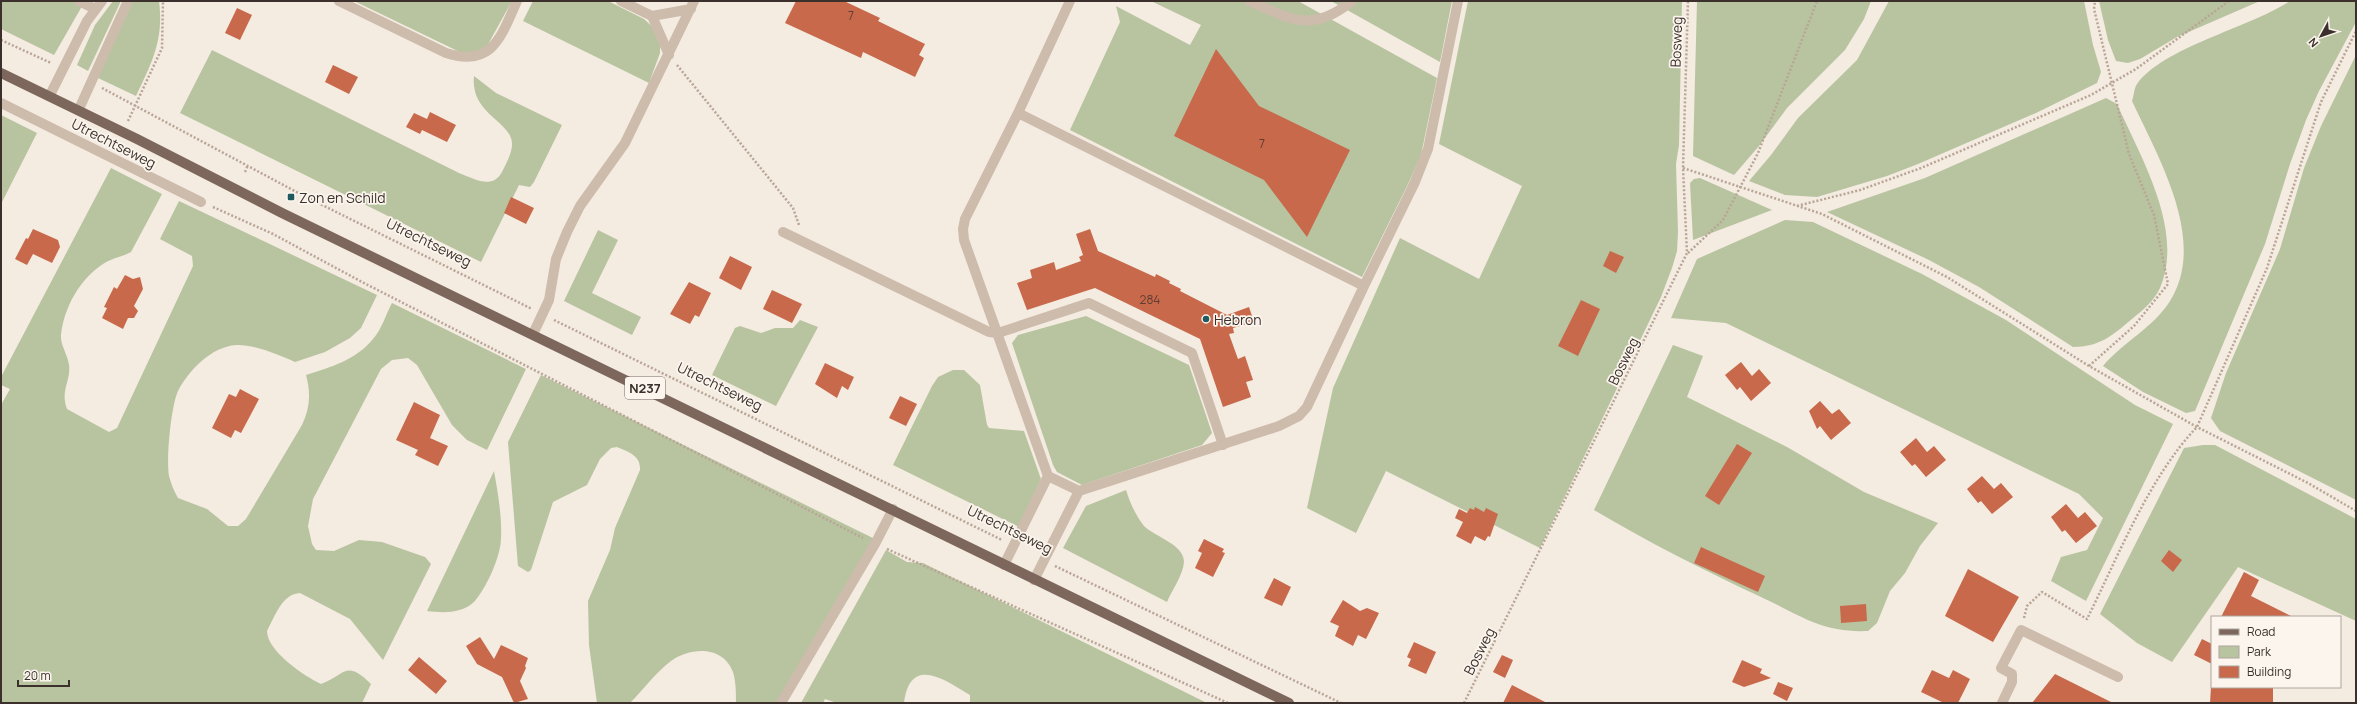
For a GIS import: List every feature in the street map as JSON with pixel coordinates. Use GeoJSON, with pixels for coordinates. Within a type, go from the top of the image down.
{"type":"FeatureCollection","features":[{"type":"Feature","properties":{"kind":"main road","name":"Utrechtseweg"},"geometry":{"type":"LineString","coordinates":[[1,73],[50,95],[282,213],[534,334],[1288,703]]}},
{"type":"Feature","properties":{"kind":"street"},"geometry":{"type":"LineString","coordinates":[[50,95],[62,69],[98,5],[79,1]]}},
{"type":"Feature","properties":{"kind":"street","name":"Utrechtseweg"},"geometry":{"type":"LineString","coordinates":[[78,109],[128,1]]}},
{"type":"Feature","properties":{"kind":"street"},"geometry":{"type":"LineString","coordinates":[[339,1],[446,53],[461,58],[477,57],[490,50],[499,40],[517,1]]}},
{"type":"Feature","properties":{"kind":"street"},"geometry":{"type":"LineString","coordinates":[[621,1],[652,16],[669,55]]}},
{"type":"Feature","properties":{"kind":"street"},"geometry":{"type":"LineString","coordinates":[[1070,1],[1018,113],[965,219],[963,229],[964,240],[1048,476],[1079,492]]}},
{"type":"Feature","properties":{"kind":"street"},"geometry":{"type":"LineString","coordinates":[[1249,1],[1285,17],[1311,22],[1329,16],[1352,1]]}},
{"type":"Feature","properties":{"kind":"street"},"geometry":{"type":"LineString","coordinates":[[1034,580],[1079,492],[1279,426],[1299,416],[1307,407],[1415,182],[1428,149],[1458,1]]}},
{"type":"Feature","properties":{"kind":"street"},"geometry":{"type":"LineString","coordinates":[[652,16],[693,5]]}},
{"type":"Feature","properties":{"kind":"street"},"geometry":{"type":"LineString","coordinates":[[534,334],[548,300],[556,259],[566,232],[580,206],[625,143],[693,5]]}},
{"type":"Feature","properties":{"kind":"street","name":"Utrechtseweg"},"geometry":{"type":"LineString","coordinates":[[1,103],[201,202]]}},
{"type":"Feature","properties":{"kind":"street"},"geometry":{"type":"LineString","coordinates":[[1018,113],[1364,286]]}},
{"type":"Feature","properties":{"kind":"street"},"geometry":{"type":"LineString","coordinates":[[783,232],[806,242],[980,330],[998,333],[1089,304],[1192,353],[1223,445]]}},
{"type":"Feature","properties":{"kind":"street"},"geometry":{"type":"LineString","coordinates":[[1004,565],[1048,476]]}},
{"type":"Feature","properties":{"kind":"street"},"geometry":{"type":"LineString","coordinates":[[781,703],[875,544],[893,509]]}},
{"type":"Feature","properties":{"kind":"street"},"geometry":{"type":"LineString","coordinates":[[2002,703],[2012,682],[2012,674],[2001,668],[2021,630],[2118,677]]}},
{"type":"Feature","properties":{"kind":"path"},"geometry":{"type":"LineString","coordinates":[[137,104],[162,48],[163,1]]}},
{"type":"Feature","properties":{"kind":"path","name":"Bosweg"},"geometry":{"type":"LineString","coordinates":[[1464,703],[1687,254],[1683,168],[1688,1]]}},
{"type":"Feature","properties":{"kind":"path"},"geometry":{"type":"LineString","coordinates":[[1687,254],[1723,220],[1741,187],[1758,153],[1816,1]]}},
{"type":"Feature","properties":{"kind":"path"},"geometry":{"type":"LineString","coordinates":[[2089,366],[2134,326],[2168,284],[2154,215],[2130,154],[2094,9],[2095,1]]}},
{"type":"Feature","properties":{"kind":"path"},"geometry":{"type":"LineString","coordinates":[[1797,206],[1860,190],[1921,168],[2091,95],[2142,64],[2229,1]]}},
{"type":"Feature","properties":{"kind":"path"},"geometry":{"type":"LineString","coordinates":[[2021,630],[2027,606],[2042,592],[2087,619],[2160,474],[2179,445],[2196,427],[2267,268],[2321,102],[2356,31]]}},
{"type":"Feature","properties":{"kind":"path"},"geometry":{"type":"LineString","coordinates":[[1,40],[62,69]]}},
{"type":"Feature","properties":{"kind":"path"},"geometry":{"type":"LineString","coordinates":[[669,55],[793,208],[806,242]]}},
{"type":"Feature","properties":{"kind":"path","name":"Utrechtseweg"},"geometry":{"type":"LineString","coordinates":[[91,83],[137,104],[304,196],[900,492],[1014,545]]}},
{"type":"Feature","properties":{"kind":"path"},"geometry":{"type":"LineString","coordinates":[[244,172],[248,165]]}},
{"type":"Feature","properties":{"kind":"path"},"geometry":{"type":"LineString","coordinates":[[1683,168],[1822,214],[1947,277],[2089,366],[2196,427],[2308,483],[2356,511]]}},
{"type":"Feature","properties":{"kind":"path"},"geometry":{"type":"LineString","coordinates":[[302,200],[304,196]]}},
{"type":"Feature","properties":{"kind":"path"},"geometry":{"type":"LineString","coordinates":[[201,202],[273,234],[362,282],[875,544],[1228,703]]}},
{"type":"Feature","properties":{"kind":"path","name":"Utrechtseweg"},"geometry":{"type":"LineString","coordinates":[[1044,560],[1341,703]]}},
{"type":"Feature","properties":{"kind":"green space"},"geometry":{"type":"Polygon","coordinates":[[[1,1],[85,1],[54,55],[1,29],[1,1]]]}},
{"type":"Feature","properties":{"kind":"green space"},"geometry":{"type":"Polygon","coordinates":[[[113,1],[121,1],[88,71],[77,65],[95,25],[113,1]]]}},
{"type":"Feature","properties":{"kind":"green space"},"geometry":{"type":"Polygon","coordinates":[[[132,1],[159,1],[160,15],[160,28],[152,61],[136,96],[98,78],[132,1]]]}},
{"type":"Feature","properties":{"kind":"green space"},"geometry":{"type":"Polygon","coordinates":[[[354,1],[512,1],[486,48],[466,55],[354,1]]]}},
{"type":"Feature","properties":{"kind":"green space"},"geometry":{"type":"Polygon","coordinates":[[[533,1],[608,1],[644,19],[660,34],[660,53],[649,83],[523,21],[533,1]]]}},
{"type":"Feature","properties":{"kind":"green space"},"geometry":{"type":"Polygon","coordinates":[[[1151,1],[1298,1],[1437,78],[1421,155],[1362,277],[1070,130],[1120,22],[1116,6],[1190,45],[1201,25],[1151,1]]]}},
{"type":"Feature","properties":{"kind":"green space"},"geometry":{"type":"Polygon","coordinates":[[[1331,1],[1452,1],[1440,62],[1331,1]]]}},
{"type":"Feature","properties":{"kind":"green space"},"geometry":{"type":"Polygon","coordinates":[[[1468,1],[1682,1],[1679,145],[1676,164],[1678,232],[1677,251],[1661,297],[1540,548],[1386,471],[1356,533],[1307,508],[1333,388],[1400,238],[1479,279],[1522,186],[1439,144],[1468,1]]]}},
{"type":"Feature","properties":{"kind":"green space"},"geometry":{"type":"Polygon","coordinates":[[[1697,1],[1871,1],[1864,19],[1845,50],[1787,108],[1759,146],[1734,175],[1693,156],[1697,1]]]}},
{"type":"Feature","properties":{"kind":"green space"},"geometry":{"type":"Polygon","coordinates":[[[1889,1],[2084,1],[2093,45],[2101,72],[2097,83],[2036,113],[1918,164],[1887,176],[1817,197],[1785,195],[1749,181],[1771,155],[1798,118],[1857,60],[1889,1]]]}},
{"type":"Feature","properties":{"kind":"green space"},"geometry":{"type":"Polygon","coordinates":[[[2099,1],[2260,1],[2177,37],[2140,59],[2128,63],[2116,61],[2108,40],[2099,1]]]}},
{"type":"Feature","properties":{"kind":"green space"},"geometry":{"type":"Polygon","coordinates":[[[2290,1],[2356,1],[2356,22],[2319,91],[2306,120],[2290,164],[2265,244],[2195,411],[2186,413],[2143,392],[2103,366],[2111,357],[2147,327],[2163,311],[2170,301],[2180,277],[2184,252],[2182,226],[2175,200],[2154,147],[2132,101],[2137,84],[2150,71],[2167,59],[2208,39],[2273,11],[2290,1]]]}},
{"type":"Feature","properties":{"kind":"green space"},"geometry":{"type":"Polygon","coordinates":[[[212,50],[459,173],[483,182],[493,181],[498,177],[511,153],[512,146],[511,137],[506,130],[485,109],[479,100],[475,89],[474,76],[496,93],[562,125],[534,182],[530,187],[519,185],[481,262],[180,113],[212,50]]]}},
{"type":"Feature","properties":{"kind":"green space"},"geometry":{"type":"Polygon","coordinates":[[[2356,55],[2356,500],[2220,431],[2211,418],[2226,373],[2280,249],[2304,168],[2321,126],[2356,55]]]}},
{"type":"Feature","properties":{"kind":"green space"},"geometry":{"type":"Polygon","coordinates":[[[2106,98],[2117,104],[2147,170],[2163,218],[2167,242],[2166,266],[2160,288],[2155,297],[2144,309],[2118,331],[2098,343],[2073,347],[1979,287],[1929,260],[1827,212],[1925,178],[2106,98]]]}},
{"type":"Feature","properties":{"kind":"green space"},"geometry":{"type":"Polygon","coordinates":[[[1,115],[37,133],[1,204],[1,115]]]}},
{"type":"Feature","properties":{"kind":"green space"},"geometry":{"type":"Polygon","coordinates":[[[111,168],[162,194],[131,252],[106,262],[87,277],[74,295],[63,325],[61,339],[69,365],[69,376],[65,391],[65,403],[67,409],[109,432],[117,428],[193,266],[192,256],[160,239],[179,201],[377,295],[361,328],[350,338],[325,352],[295,362],[266,350],[250,346],[236,345],[218,350],[210,355],[188,375],[178,391],[173,408],[168,458],[169,476],[178,498],[207,509],[228,526],[238,526],[246,519],[302,425],[307,413],[309,400],[309,388],[306,375],[342,362],[359,352],[379,331],[392,303],[526,369],[487,450],[467,440],[452,425],[417,365],[408,358],[392,360],[381,369],[313,499],[308,526],[312,544],[316,550],[334,551],[359,540],[382,542],[425,557],[431,564],[383,660],[350,619],[300,593],[288,597],[280,607],[267,631],[273,647],[288,662],[305,675],[321,684],[346,671],[356,672],[362,676],[371,684],[362,703],[1,703],[1,405],[10,389],[1,385],[1,377],[111,168]]]}},
{"type":"Feature","properties":{"kind":"green space"},"geometry":{"type":"Polygon","coordinates":[[[1700,178],[1772,210],[1693,240],[1690,183],[1694,179],[1700,178]]]}},
{"type":"Feature","properties":{"kind":"green space"},"geometry":{"type":"Polygon","coordinates":[[[1785,220],[1813,222],[1922,274],[2006,320],[2135,405],[2173,424],[2086,601],[2051,581],[2061,557],[2087,550],[2103,518],[2079,494],[1726,323],[1671,318],[1697,259],[1785,220]]]}},
{"type":"Feature","properties":{"kind":"green space"},"geometry":{"type":"Polygon","coordinates":[[[598,230],[618,240],[592,293],[641,317],[632,335],[564,301],[598,230]]]}},
{"type":"Feature","properties":{"kind":"green space"},"geometry":{"type":"Polygon","coordinates":[[[1086,316],[1189,365],[1212,433],[1202,445],[1082,485],[1057,472],[1053,465],[1012,343],[1018,335],[1086,316]]]}},
{"type":"Feature","properties":{"kind":"green space"},"geometry":{"type":"Polygon","coordinates":[[[800,320],[818,327],[776,406],[712,375],[735,328],[740,326],[761,333],[775,328],[793,328],[800,320]]]}},
{"type":"Feature","properties":{"kind":"green space"},"geometry":{"type":"Polygon","coordinates":[[[1673,345],[1703,356],[1687,397],[1787,447],[1864,492],[1938,523],[1920,546],[1905,573],[1890,591],[1877,623],[1868,631],[1837,629],[1824,626],[1799,616],[1676,555],[1594,510],[1673,345]]]}},
{"type":"Feature","properties":{"kind":"green space"},"geometry":{"type":"Polygon","coordinates":[[[953,370],[964,370],[980,385],[987,425],[989,428],[1024,431],[1041,479],[1019,527],[893,465],[932,386],[938,377],[953,370]]]}},
{"type":"Feature","properties":{"kind":"green space"},"geometry":{"type":"Polygon","coordinates":[[[541,375],[877,540],[786,703],[736,703],[734,676],[728,663],[722,657],[714,653],[696,651],[679,656],[665,665],[630,703],[597,703],[589,645],[588,601],[610,550],[615,528],[640,470],[640,465],[639,461],[630,453],[617,447],[611,448],[600,459],[587,485],[553,502],[531,570],[528,572],[518,566],[508,442],[541,375]]]}},
{"type":"Feature","properties":{"kind":"green space"},"geometry":{"type":"Polygon","coordinates":[[[2215,445],[2356,519],[2356,621],[2238,567],[2172,662],[2137,643],[2100,614],[2184,448],[2215,445]]]}},
{"type":"Feature","properties":{"kind":"green space"},"geometry":{"type":"Polygon","coordinates":[[[494,471],[500,513],[501,538],[496,563],[488,581],[474,602],[463,609],[451,612],[427,611],[494,471]]]}},
{"type":"Feature","properties":{"kind":"green space"},"geometry":{"type":"Polygon","coordinates":[[[1126,490],[1138,518],[1144,526],[1168,541],[1179,550],[1183,556],[1184,562],[1182,572],[1167,602],[1063,548],[1086,506],[1126,490]]]}},
{"type":"Feature","properties":{"kind":"green space"},"geometry":{"type":"Polygon","coordinates":[[[886,550],[907,562],[923,563],[1207,703],[970,703],[970,695],[950,683],[930,675],[921,675],[913,679],[907,688],[904,703],[837,703],[825,699],[823,703],[801,703],[886,550]]]}},
{"type":"Feature","properties":{"kind":"building"},"geometry":{"type":"Polygon","coordinates":[[[796,1],[844,1],[880,18],[878,21],[925,44],[919,55],[924,58],[915,77],[863,52],[861,58],[785,23],[796,1]]]}},
{"type":"Feature","properties":{"kind":"building"},"geometry":{"type":"Polygon","coordinates":[[[237,8],[252,15],[240,40],[225,33],[237,8]]]}},
{"type":"Feature","properties":{"kind":"building"},"geometry":{"type":"Polygon","coordinates":[[[1216,49],[1259,106],[1350,150],[1307,237],[1264,180],[1174,136],[1216,49]]]}},
{"type":"Feature","properties":{"kind":"building"},"geometry":{"type":"Polygon","coordinates":[[[333,65],[358,77],[349,94],[325,82],[333,65]]]}},
{"type":"Feature","properties":{"kind":"building"},"geometry":{"type":"Polygon","coordinates":[[[430,112],[456,125],[447,142],[422,130],[420,134],[406,127],[414,113],[427,119],[430,112]]]}},
{"type":"Feature","properties":{"kind":"building"},"geometry":{"type":"Polygon","coordinates":[[[511,197],[534,208],[526,224],[504,213],[511,197]]]}},
{"type":"Feature","properties":{"kind":"building"},"geometry":{"type":"Polygon","coordinates":[[[33,229],[58,240],[60,247],[52,263],[33,254],[27,265],[15,259],[26,238],[28,239],[33,229]]]}},
{"type":"Feature","properties":{"kind":"building","name":"Hebron"},"geometry":{"type":"Polygon","coordinates":[[[1090,229],[1098,251],[1155,277],[1156,274],[1170,281],[1169,283],[1181,289],[1180,291],[1227,315],[1249,307],[1254,322],[1233,328],[1234,333],[1229,334],[1238,359],[1245,356],[1253,380],[1246,382],[1251,397],[1223,407],[1200,339],[1095,288],[1027,310],[1017,283],[1032,278],[1030,270],[1054,262],[1056,270],[1081,261],[1079,257],[1083,255],[1076,234],[1090,229]]]}},
{"type":"Feature","properties":{"kind":"building"},"geometry":{"type":"Polygon","coordinates":[[[1610,251],[1624,257],[1616,273],[1603,266],[1610,251]]]}},
{"type":"Feature","properties":{"kind":"building"},"geometry":{"type":"Polygon","coordinates":[[[730,256],[752,267],[741,290],[719,278],[730,256]]]}},
{"type":"Feature","properties":{"kind":"building"},"geometry":{"type":"Polygon","coordinates":[[[125,275],[133,279],[140,277],[143,289],[134,306],[138,311],[134,318],[128,318],[123,329],[102,318],[107,308],[104,307],[114,287],[117,289],[125,275]]]}},
{"type":"Feature","properties":{"kind":"building"},"geometry":{"type":"Polygon","coordinates":[[[689,282],[711,293],[699,317],[695,315],[690,324],[670,314],[689,282]]]}},
{"type":"Feature","properties":{"kind":"building"},"geometry":{"type":"Polygon","coordinates":[[[772,290],[802,304],[792,323],[763,309],[772,290]]]}},
{"type":"Feature","properties":{"kind":"building"},"geometry":{"type":"Polygon","coordinates":[[[1581,300],[1600,309],[1578,356],[1558,346],[1581,300]]]}},
{"type":"Feature","properties":{"kind":"building"},"geometry":{"type":"Polygon","coordinates":[[[1741,362],[1752,376],[1759,369],[1771,383],[1751,401],[1740,387],[1737,390],[1725,375],[1741,362]]]}},
{"type":"Feature","properties":{"kind":"building"},"geometry":{"type":"Polygon","coordinates":[[[825,363],[854,377],[848,390],[842,386],[837,398],[815,384],[825,363]]]}},
{"type":"Feature","properties":{"kind":"building"},"geometry":{"type":"Polygon","coordinates":[[[240,389],[259,399],[241,433],[235,430],[231,438],[212,428],[229,394],[236,397],[240,389]]]}},
{"type":"Feature","properties":{"kind":"building"},"geometry":{"type":"Polygon","coordinates":[[[900,396],[917,404],[906,426],[889,418],[900,396]]]}},
{"type":"Feature","properties":{"kind":"building"},"geometry":{"type":"Polygon","coordinates":[[[1820,401],[1832,414],[1839,409],[1851,423],[1831,440],[1820,426],[1817,429],[1809,411],[1820,401]]]}},
{"type":"Feature","properties":{"kind":"building"},"geometry":{"type":"Polygon","coordinates":[[[414,402],[440,415],[430,438],[448,446],[438,466],[415,455],[418,450],[396,440],[414,402]]]}},
{"type":"Feature","properties":{"kind":"building"},"geometry":{"type":"Polygon","coordinates":[[[1916,438],[1927,452],[1934,446],[1946,460],[1926,477],[1915,464],[1912,466],[1900,452],[1916,438]]]}},
{"type":"Feature","properties":{"kind":"building"},"geometry":{"type":"Polygon","coordinates":[[[1737,444],[1752,453],[1719,505],[1705,496],[1737,444]]]}},
{"type":"Feature","properties":{"kind":"building"},"geometry":{"type":"Polygon","coordinates":[[[1982,476],[1994,489],[2001,483],[2013,497],[1992,514],[1981,501],[1978,503],[1967,489],[1982,476]]]}},
{"type":"Feature","properties":{"kind":"building"},"geometry":{"type":"Polygon","coordinates":[[[2066,504],[2078,518],[2085,512],[2097,526],[2076,543],[2065,530],[2062,532],[2051,517],[2066,504]]]}},
{"type":"Feature","properties":{"kind":"building"},"geometry":{"type":"Polygon","coordinates":[[[1475,507],[1484,512],[1486,508],[1498,514],[1490,537],[1488,536],[1485,541],[1475,536],[1471,544],[1456,536],[1463,522],[1455,518],[1459,509],[1467,513],[1470,508],[1474,510],[1475,507]]]}},
{"type":"Feature","properties":{"kind":"building"},"geometry":{"type":"Polygon","coordinates":[[[1204,539],[1224,549],[1222,552],[1225,553],[1213,577],[1195,568],[1202,553],[1198,551],[1204,539]]]}},
{"type":"Feature","properties":{"kind":"building"},"geometry":{"type":"Polygon","coordinates":[[[1701,547],[1765,576],[1758,592],[1694,563],[1701,547]]]}},
{"type":"Feature","properties":{"kind":"building"},"geometry":{"type":"Polygon","coordinates":[[[2169,550],[2182,560],[2173,572],[2161,561],[2169,550]]]}},
{"type":"Feature","properties":{"kind":"building"},"geometry":{"type":"Polygon","coordinates":[[[1968,569],[2019,597],[1993,642],[1945,616],[1968,569]]]}},
{"type":"Feature","properties":{"kind":"building"},"geometry":{"type":"Polygon","coordinates":[[[2244,572],[2259,580],[2251,596],[2291,616],[2222,616],[2244,572]]]}},
{"type":"Feature","properties":{"kind":"building"},"geometry":{"type":"Polygon","coordinates":[[[1274,578],[1291,587],[1282,606],[1264,598],[1274,578]]]}},
{"type":"Feature","properties":{"kind":"building"},"geometry":{"type":"Polygon","coordinates":[[[1343,600],[1360,611],[1367,608],[1379,613],[1366,639],[1358,635],[1353,646],[1335,636],[1339,626],[1330,622],[1343,600]]]}},
{"type":"Feature","properties":{"kind":"building"},"geometry":{"type":"Polygon","coordinates":[[[1866,604],[1867,621],[1841,623],[1840,606],[1866,604]]]}},
{"type":"Feature","properties":{"kind":"building"},"geometry":{"type":"Polygon","coordinates":[[[480,637],[494,659],[501,645],[528,658],[525,666],[526,668],[520,681],[528,699],[514,703],[502,677],[477,664],[466,646],[480,637]]]}},
{"type":"Feature","properties":{"kind":"building"},"geometry":{"type":"Polygon","coordinates":[[[2202,639],[2211,644],[2211,664],[2194,655],[2202,639]]]}},
{"type":"Feature","properties":{"kind":"building"},"geometry":{"type":"Polygon","coordinates":[[[1414,642],[1436,652],[1426,674],[1408,666],[1411,659],[1407,657],[1414,642]]]}},
{"type":"Feature","properties":{"kind":"building"},"geometry":{"type":"Polygon","coordinates":[[[1502,655],[1513,660],[1505,678],[1493,672],[1502,655]]]}},
{"type":"Feature","properties":{"kind":"building"},"geometry":{"type":"Polygon","coordinates":[[[419,657],[447,681],[436,694],[408,670],[419,657]]]}},
{"type":"Feature","properties":{"kind":"building"},"geometry":{"type":"Polygon","coordinates":[[[1742,660],[1762,669],[1760,673],[1771,678],[1744,687],[1732,682],[1742,660]]]}},
{"type":"Feature","properties":{"kind":"building"},"geometry":{"type":"Polygon","coordinates":[[[1932,670],[1949,678],[1953,670],[1970,679],[1958,703],[1944,703],[1921,692],[1932,670]]]}},
{"type":"Feature","properties":{"kind":"building"},"geometry":{"type":"Polygon","coordinates":[[[2055,674],[2113,703],[2032,703],[2055,674]]]}},
{"type":"Feature","properties":{"kind":"building"},"geometry":{"type":"Polygon","coordinates":[[[1778,682],[1793,688],[1787,701],[1773,694],[1778,682]]]}},
{"type":"Feature","properties":{"kind":"building"},"geometry":{"type":"Polygon","coordinates":[[[1512,685],[1547,703],[1503,703],[1512,685]]]}},
{"type":"Feature","properties":{"kind":"building"},"geometry":{"type":"Polygon","coordinates":[[[2211,687],[2273,688],[2273,703],[2210,703],[2211,687]]]}},
{"type":"Feature","properties":{"kind":"place","name":"Zon en Schild"},"geometry":{"type":"Point","coordinates":[291,197]}},
{"type":"Feature","properties":{"kind":"place","name":"Hebron"},"geometry":{"type":"Point","coordinates":[1206,319]}}]}
